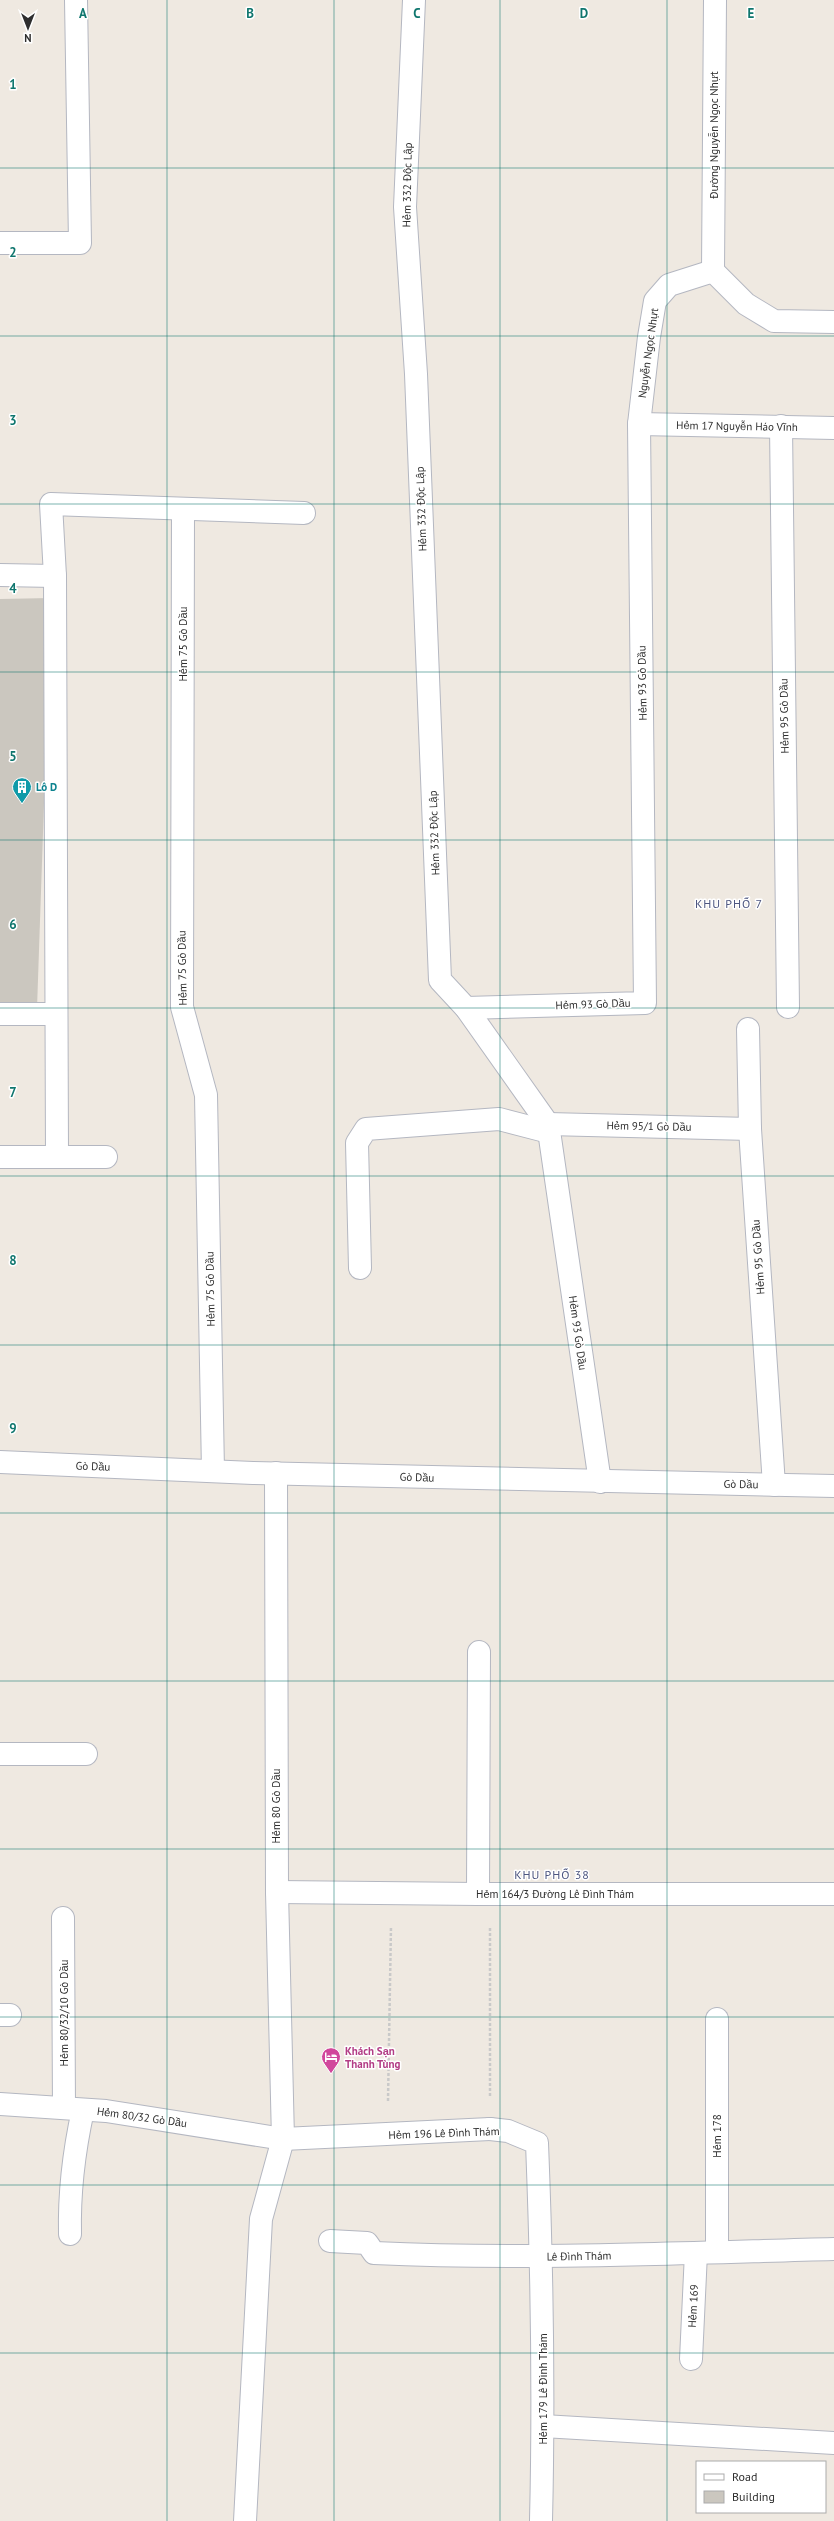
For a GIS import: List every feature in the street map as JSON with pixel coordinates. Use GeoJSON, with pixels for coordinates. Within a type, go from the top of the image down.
{"type":"FeatureCollection","features":[{"type":"Feature","properties":{"kind":"street"},"geometry":{"type":"LineString","coordinates":[[0,243],[80,243],[76,0]]}},
{"type":"Feature","properties":{"kind":"street","name":"Hẻm 332 Độc Lập"},"geometry":{"type":"LineString","coordinates":[[414,0],[405,206],[416,374],[440,980],[466,1008]]}},
{"type":"Feature","properties":{"kind":"street","name":"Đường Nguyễn Ngọc Nhựt"},"geometry":{"type":"LineString","coordinates":[[713,270],[715,0]]}},
{"type":"Feature","properties":{"kind":"street"},"geometry":{"type":"LineString","coordinates":[[713,270],[746,304],[774,321],[834,322]]}},
{"type":"Feature","properties":{"kind":"street","name":"Nguyễn Ngọc Nhựt"},"geometry":{"type":"LineString","coordinates":[[639,424],[648,337],[655,300],[669,285],[713,270]]}},
{"type":"Feature","properties":{"kind":"street","name":"Hẻm 93 Gò Dầu"},"geometry":{"type":"LineString","coordinates":[[466,1008],[645,1003],[639,424]]}},
{"type":"Feature","properties":{"kind":"street","name":"Hẻm 17 Nguyễn Háo Vĩnh"},"geometry":{"type":"LineString","coordinates":[[639,424],[834,428]]}},
{"type":"Feature","properties":{"kind":"street","name":"Hẻm 95 Gò Dầu"},"geometry":{"type":"LineString","coordinates":[[780,426],[788,1007]]}},
{"type":"Feature","properties":{"kind":"street"},"geometry":{"type":"LineString","coordinates":[[57,1157],[55,1014],[54,576],[50,504],[304,513]]}},
{"type":"Feature","properties":{"kind":"street","name":"Hẻm 75 Gò Dầu"},"geometry":{"type":"LineString","coordinates":[[183,509],[182,1007],[206,1095],[214,1471]]}},
{"type":"Feature","properties":{"kind":"street"},"geometry":{"type":"LineString","coordinates":[[0,575],[54,576]]}},
{"type":"Feature","properties":{"kind":"street","name":"Hẻm 93 Gò Dầu"},"geometry":{"type":"LineString","coordinates":[[466,1008],[548,1128],[600,1482]]}},
{"type":"Feature","properties":{"kind":"street"},"geometry":{"type":"LineString","coordinates":[[0,1014],[55,1014]]}},
{"type":"Feature","properties":{"kind":"street","name":"Hẻm 95 Gò Dầu"},"geometry":{"type":"LineString","coordinates":[[748,1029],[750,1129],[774,1485]]}},
{"type":"Feature","properties":{"kind":"street","name":"Hẻm 95/1 Gò Dầu"},"geometry":{"type":"LineString","coordinates":[[360,1268],[357,1143],[366,1130],[499,1119],[548,1128],[750,1129]]}},
{"type":"Feature","properties":{"kind":"street"},"geometry":{"type":"LineString","coordinates":[[0,1157],[106,1157]]}},
{"type":"Feature","properties":{"kind":"street","name":"Gò Dầu"},"geometry":{"type":"LineString","coordinates":[[0,1462],[276,1473],[600,1482],[834,1486]]}},
{"type":"Feature","properties":{"kind":"street","name":"Hẻm 80 Gò Dầu"},"geometry":{"type":"LineString","coordinates":[[245,2521],[261,2219],[283,2139],[277,1892],[276,1473]]}},
{"type":"Feature","properties":{"kind":"street"},"geometry":{"type":"LineString","coordinates":[[480,1652],[484,1894]]}},
{"type":"Feature","properties":{"kind":"street"},"geometry":{"type":"LineString","coordinates":[[0,1754],[86,1754]]}},
{"type":"Feature","properties":{"kind":"street","name":"Hẻm 164/3 Đường Lê Đình Thám"},"geometry":{"type":"LineString","coordinates":[[277,1892],[484,1894],[834,1894]]}},
{"type":"Feature","properties":{"kind":"street","name":"Hẻm 80/32/10 Gò Dầu"},"geometry":{"type":"LineString","coordinates":[[63,1918],[74,2150],[69,2206],[70,2234]]}},
{"type":"Feature","properties":{"kind":"street","name":"Hẻm 178"},"geometry":{"type":"LineString","coordinates":[[717,2019],[717,2252]]}},
{"type":"Feature","properties":{"kind":"street","name":"Hẻm 80/32 Gò Dầu"},"geometry":{"type":"LineString","coordinates":[[0,2104],[106,2111],[283,2139]]}},
{"type":"Feature","properties":{"kind":"street","name":"Hẻm 196 Lê Đình Thám"},"geometry":{"type":"LineString","coordinates":[[283,2139],[387,2136],[490,2129],[508,2132],[537,2143],[542,2257]]}},
{"type":"Feature","properties":{"kind":"street","name":"Lê Đình Thám"},"geometry":{"type":"LineString","coordinates":[[330,2241],[367,2242],[374,2253],[542,2257],[834,2249]]}},
{"type":"Feature","properties":{"kind":"street","name":"Hẻm 169"},"geometry":{"type":"LineString","coordinates":[[691,2359],[696,2253]]}},
{"type":"Feature","properties":{"kind":"street","name":"Hẻm 179 Lê Đình Thám"},"geometry":{"type":"LineString","coordinates":[[541,2521],[544,2426],[542,2257]]}},
{"type":"Feature","properties":{"kind":"street"},"geometry":{"type":"LineString","coordinates":[[544,2426],[834,2443]]}},
{"type":"Feature","properties":{"kind":"path"},"geometry":{"type":"LineString","coordinates":[[387,2136],[391,1893]]}},
{"type":"Feature","properties":{"kind":"path"},"geometry":{"type":"LineString","coordinates":[[484,1894],[490,2129]]}},
{"type":"Feature","properties":{"kind":"building","name":"Lô D"},"geometry":{"type":"Polygon","coordinates":[[[51,598],[37,1009],[0,1008],[0,599],[51,598]]]}},
{"type":"Feature","properties":{"kind":"place","name":"Lô D"},"geometry":{"type":"Point","coordinates":[22,804]}},
{"type":"Feature","properties":{"kind":"place","name":"Khách Sạn Thanh Tùng"},"geometry":{"type":"Point","coordinates":[331,2074]}},
{"type":"Feature","properties":{"kind":"district","name":"KHU PHỐ 7"},"geometry":{"type":"Point","coordinates":[729,903]}},
{"type":"Feature","properties":{"kind":"district","name":"KHU PHỐ 38"},"geometry":{"type":"Point","coordinates":[552,1874]}}]}
